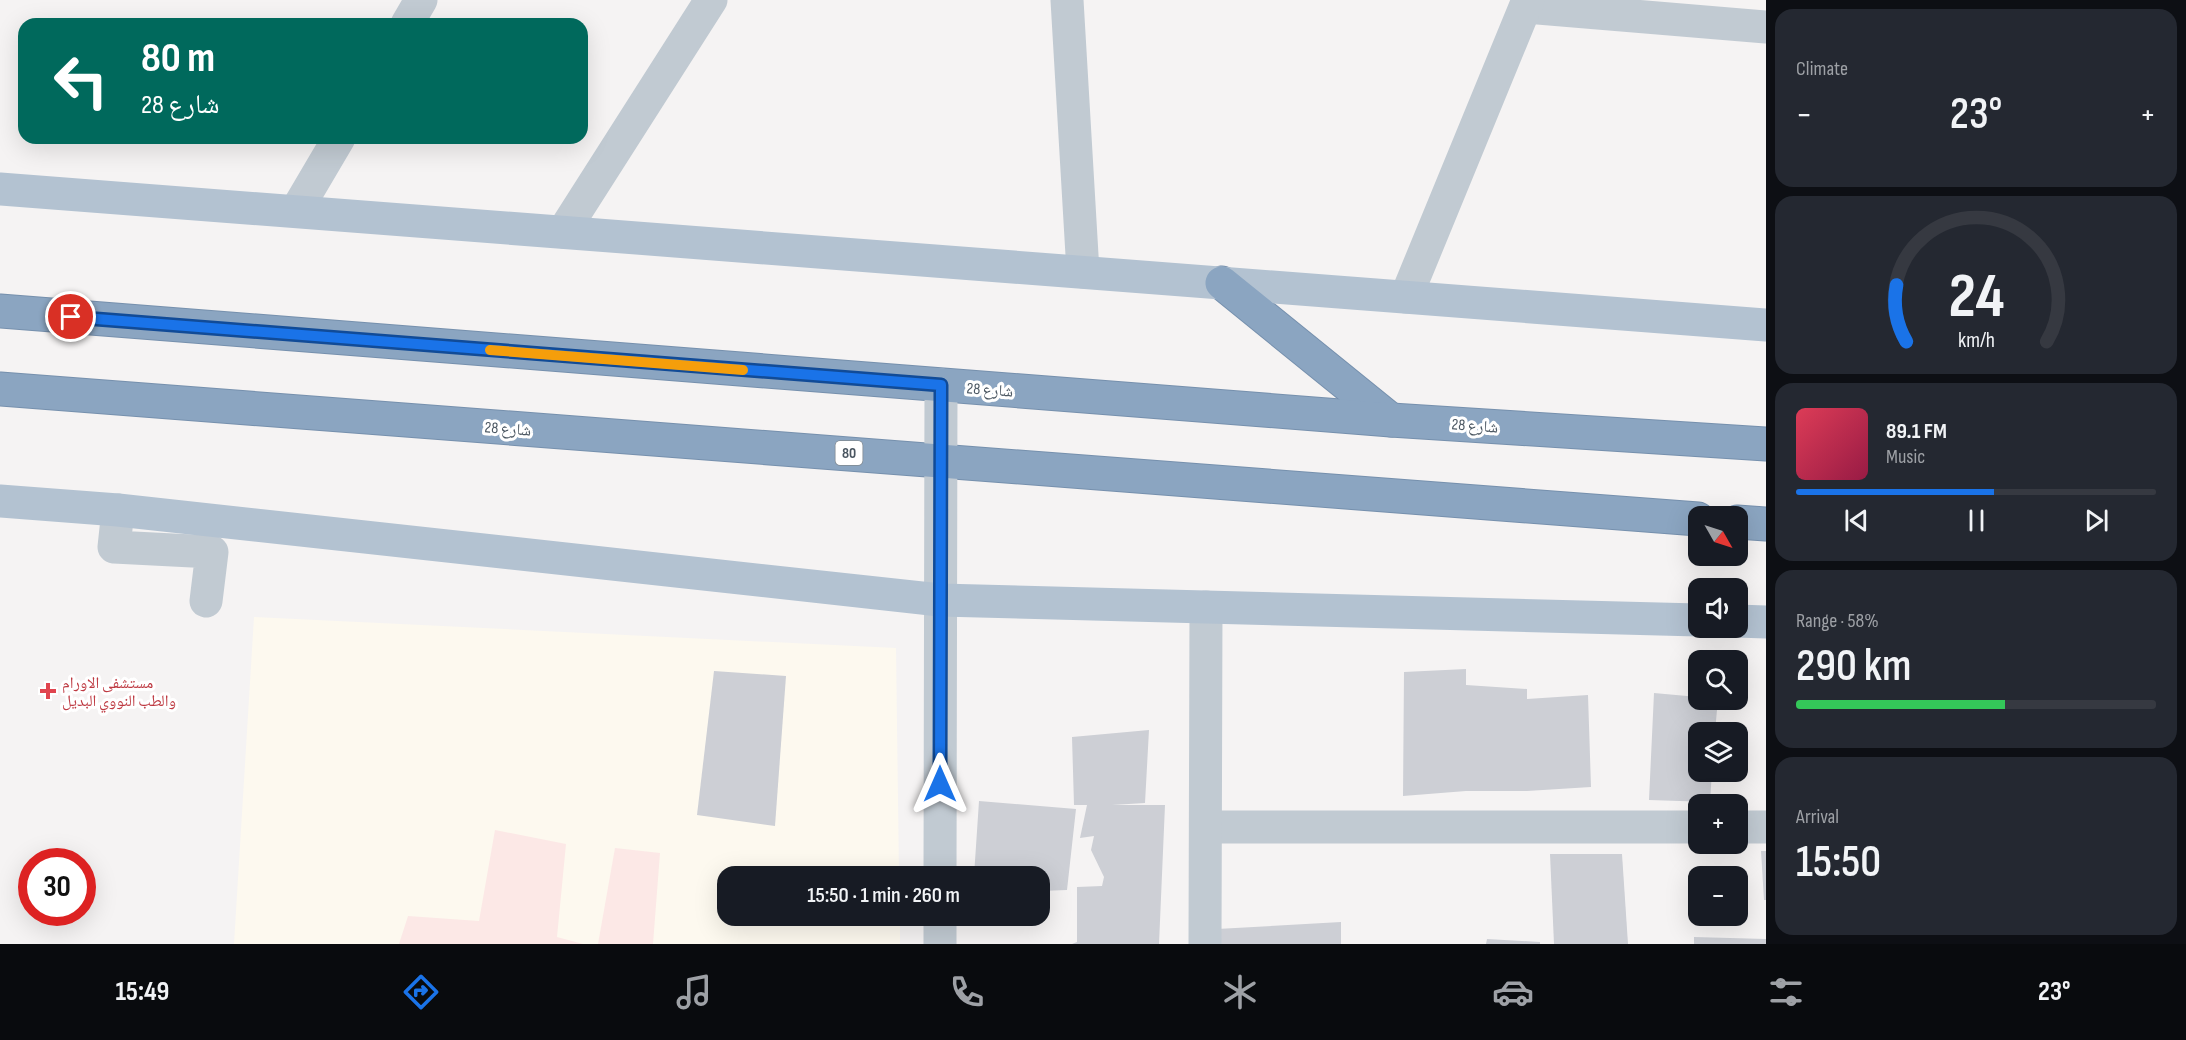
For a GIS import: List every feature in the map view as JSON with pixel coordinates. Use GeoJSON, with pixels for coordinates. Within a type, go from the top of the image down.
{"type":"FeatureCollection","features":[{"type":"Feature","properties":{"kind":"highway"},"geometry":{"type":"LineString","coordinates":[[1222,283],[1391,420]]}},
{"type":"Feature","properties":{"kind":"highway","name":"شارع 28"},"geometry":{"type":"LineString","coordinates":[[0,311],[1391,420],[1766,444]]}},
{"type":"Feature","properties":{"kind":"highway","name":"شارع 28"},"geometry":{"type":"LineString","coordinates":[[0,389],[1688,518]]}},
{"type":"Feature","properties":{"kind":"highway"},"geometry":{"type":"LineString","coordinates":[[1748,523],[1766,524]]}},
{"type":"Feature","properties":{"kind":"main road"},"geometry":{"type":"LineString","coordinates":[[0,189],[1766,325]]}},
{"type":"Feature","properties":{"kind":"main road"},"geometry":{"type":"LineString","coordinates":[[0,501],[118,510],[940,600],[1688,620]]}},
{"type":"Feature","properties":{"kind":"main road"},"geometry":{"type":"LineString","coordinates":[[1748,621],[1766,622]]}},
{"type":"Feature","properties":{"kind":"street"},"geometry":{"type":"LineString","coordinates":[[410,18],[421,0]]}},
{"type":"Feature","properties":{"kind":"street"},"geometry":{"type":"LineString","coordinates":[[563,232],[711,0]]}},
{"type":"Feature","properties":{"kind":"street"},"geometry":{"type":"LineString","coordinates":[[1066,0],[1083,272]]}},
{"type":"Feature","properties":{"kind":"street"},"geometry":{"type":"LineString","coordinates":[[1406,297],[1527,3],[1766,27]]}},
{"type":"Feature","properties":{"kind":"street"},"geometry":{"type":"LineString","coordinates":[[296,211],[335,144]]}},
{"type":"Feature","properties":{"kind":"street"},"geometry":{"type":"LineString","coordinates":[[940,866],[941,385]]}},
{"type":"Feature","properties":{"kind":"street"},"geometry":{"type":"LineString","coordinates":[[118,510],[114,547],[212,552],[206,601]]}},
{"type":"Feature","properties":{"kind":"street"},"geometry":{"type":"LineString","coordinates":[[1205,944],[1206,607]]}},
{"type":"Feature","properties":{"kind":"street"},"geometry":{"type":"LineString","coordinates":[[1206,827],[1688,827]]}},
{"type":"Feature","properties":{"kind":"street"},"geometry":{"type":"LineString","coordinates":[[1748,827],[1766,827]]}},
{"type":"Feature","properties":{"kind":"street"},"geometry":{"type":"LineString","coordinates":[[940,926],[940,944]]}},
{"type":"Feature","properties":{"kind":"shaded area"},"geometry":{"type":"Polygon","coordinates":[[[254,617],[896,648],[899,866],[717,866],[717,926],[900,926],[900,944],[234,944],[254,617]]]}},
{"type":"Feature","properties":{"kind":"shaded area"},"geometry":{"type":"Polygon","coordinates":[[[495,830],[566,844],[557,937],[583,944],[399,944],[408,916],[479,921],[495,830]]]}},
{"type":"Feature","properties":{"kind":"shaded area"},"geometry":{"type":"Polygon","coordinates":[[[615,848],[660,853],[653,944],[598,944],[615,848]]]}},
{"type":"Feature","properties":{"kind":"building"},"geometry":{"type":"Polygon","coordinates":[[[1466,669],[1466,685],[1527,689],[1527,699],[1588,695],[1591,787],[1527,791],[1466,791],[1403,796],[1404,672],[1466,669]]]}},
{"type":"Feature","properties":{"kind":"building"},"geometry":{"type":"Polygon","coordinates":[[[714,671],[786,676],[775,826],[697,815],[714,671]]]}},
{"type":"Feature","properties":{"kind":"building"},"geometry":{"type":"Polygon","coordinates":[[[1654,693],[1688,696],[1688,710],[1717,710],[1716,722],[1688,722],[1688,782],[1711,782],[1711,794],[1688,794],[1688,801],[1649,800],[1654,693]]]}},
{"type":"Feature","properties":{"kind":"building"},"geometry":{"type":"Polygon","coordinates":[[[1149,730],[1145,803],[1112,805],[1165,805],[1159,944],[1072,944],[1077,942],[1077,887],[1102,886],[1104,877],[1091,850],[1094,836],[1080,838],[1087,805],[1074,805],[1072,737],[1149,730]]]}},
{"type":"Feature","properties":{"kind":"building"},"geometry":{"type":"Polygon","coordinates":[[[979,801],[1076,809],[1067,890],[1050,891],[1050,866],[975,866],[979,801]]]}},
{"type":"Feature","properties":{"kind":"building"},"geometry":{"type":"Polygon","coordinates":[[[1761,851],[1766,851],[1766,900],[1764,900],[1761,851]]]}},
{"type":"Feature","properties":{"kind":"building"},"geometry":{"type":"Polygon","coordinates":[[[1550,854],[1622,854],[1628,944],[1554,944],[1550,854]]]}},
{"type":"Feature","properties":{"kind":"building"},"geometry":{"type":"Polygon","coordinates":[[[1341,922],[1341,944],[1217,944],[1217,929],[1341,922]]]}},
{"type":"Feature","properties":{"kind":"building"},"geometry":{"type":"Polygon","coordinates":[[[1694,937],[1766,939],[1766,944],[1694,944],[1694,937]]]}},
{"type":"Feature","properties":{"kind":"building"},"geometry":{"type":"Polygon","coordinates":[[[1487,939],[1540,942],[1540,944],[1486,944],[1487,939]]]}},
{"type":"Feature","properties":{"kind":"slow traffic"},"geometry":{"type":"LineString","coordinates":[[490,350],[743,370]]}},
{"type":"Feature","properties":{"kind":"place","name":"مستشفى الاورام والطب النووي البديل"},"geometry":{"type":"Point","coordinates":[48,691]}},
{"type":"Feature","properties":{"kind":"route"},"geometry":{"type":"LineString","coordinates":[[71,317],[941,385],[940,784]]}}]}
